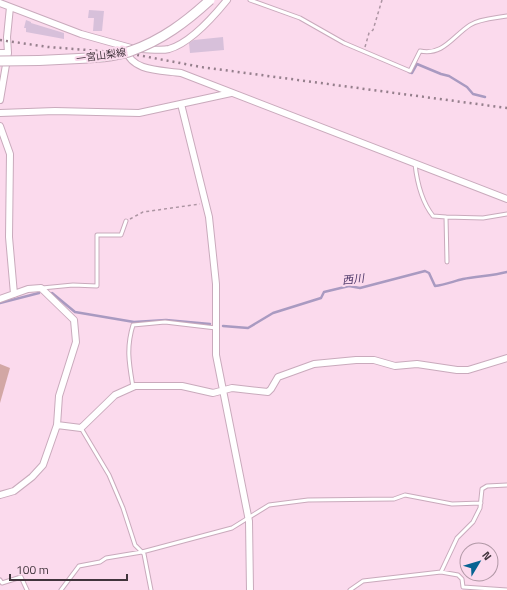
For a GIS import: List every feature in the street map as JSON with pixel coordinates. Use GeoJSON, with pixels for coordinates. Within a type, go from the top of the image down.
{"type":"FeatureCollection","features":[{"type":"Feature","properties":{"kind":"main road","name":"一宮山梨線"},"geometry":{"type":"LineString","coordinates":[[0,61],[54,61],[101,57],[129,52],[174,30],[210,0]]}},
{"type":"Feature","properties":{"kind":"street"},"geometry":{"type":"LineString","coordinates":[[228,0],[215,15],[187,39],[169,49],[125,50],[136,64],[142,67],[181,73],[507,199]]}},
{"type":"Feature","properties":{"kind":"street"},"geometry":{"type":"LineString","coordinates":[[2,3],[81,34],[134,49]]}},
{"type":"Feature","properties":{"kind":"street"},"geometry":{"type":"LineString","coordinates":[[0,100],[8,53],[7,36],[10,7]]}},
{"type":"Feature","properties":{"kind":"street"},"geometry":{"type":"LineString","coordinates":[[0,53],[8,53]]}},
{"type":"Feature","properties":{"kind":"street"},"geometry":{"type":"LineString","coordinates":[[0,113],[55,111],[139,113],[231,93]]}},
{"type":"Feature","properties":{"kind":"street"},"geometry":{"type":"LineString","coordinates":[[181,104],[208,217],[216,284],[216,354],[222,391],[248,517],[250,590]]}},
{"type":"Feature","properties":{"kind":"street"},"geometry":{"type":"LineString","coordinates":[[0,126],[10,154],[9,237],[14,294]]}},
{"type":"Feature","properties":{"kind":"street"},"geometry":{"type":"LineString","coordinates":[[0,299],[40,288],[74,320],[76,342],[59,396],[57,425],[43,465],[32,477],[14,491],[0,495]]}},
{"type":"Feature","properties":{"kind":"street"},"geometry":{"type":"LineString","coordinates":[[57,425],[81,428],[115,395],[133,387],[159,385],[182,386],[213,393],[232,388],[268,392],[278,377],[314,364],[374,360],[395,366],[416,364],[457,370],[468,370],[507,358]]}},
{"type":"Feature","properties":{"kind":"lane"},"geometry":{"type":"LineString","coordinates":[[250,0],[300,18],[344,43],[364,50],[389,63],[410,71],[414,60],[420,51],[433,52],[450,42],[472,24],[507,16]]}},
{"type":"Feature","properties":{"kind":"lane"},"geometry":{"type":"LineString","coordinates":[[414,163],[416,176],[428,209],[433,216],[483,218],[507,214]]}},
{"type":"Feature","properties":{"kind":"lane"},"geometry":{"type":"LineString","coordinates":[[446,217],[447,262]]}},
{"type":"Feature","properties":{"kind":"lane"},"geometry":{"type":"LineString","coordinates":[[40,288],[73,285],[97,286],[97,235],[122,235],[126,221]]}},
{"type":"Feature","properties":{"kind":"lane"},"geometry":{"type":"LineString","coordinates":[[133,387],[128,352],[129,339],[133,324],[165,322],[216,328]]}},
{"type":"Feature","properties":{"kind":"lane"},"geometry":{"type":"LineString","coordinates":[[81,428],[109,475],[123,508],[136,546],[142,552],[151,590]]}},
{"type":"Feature","properties":{"kind":"lane"},"geometry":{"type":"LineString","coordinates":[[441,572],[457,538],[473,522],[481,503],[482,489],[487,486],[507,485]]}},
{"type":"Feature","properties":{"kind":"lane"},"geometry":{"type":"LineString","coordinates":[[61,590],[79,566],[100,562],[106,558],[142,552],[232,528],[269,505],[308,500],[394,499],[405,495],[452,504],[481,503]]}},
{"type":"Feature","properties":{"kind":"lane"},"geometry":{"type":"LineString","coordinates":[[350,590],[363,581],[441,572],[458,575],[462,579],[463,588],[507,590]]}},
{"type":"Feature","properties":{"kind":"lane"},"geometry":{"type":"LineString","coordinates":[[0,580],[2,583],[22,577],[27,590]]}},
{"type":"Feature","properties":{"kind":"path"},"geometry":{"type":"LineString","coordinates":[[364,50],[369,34],[373,30],[382,0]]}},
{"type":"Feature","properties":{"kind":"path"},"geometry":{"type":"LineString","coordinates":[[126,221],[143,212],[205,203]]}},
{"type":"Feature","properties":{"kind":"shaded area"},"geometry":{"type":"Polygon","coordinates":[[[0,364],[10,368],[0,403],[0,364]]]}},
{"type":"Feature","properties":{"kind":"building"},"geometry":{"type":"Polygon","coordinates":[[[89,10],[104,11],[102,31],[93,31],[94,18],[88,18],[89,10]]]}},
{"type":"Feature","properties":{"kind":"building"},"geometry":{"type":"Polygon","coordinates":[[[26,20],[31,23],[64,33],[64,39],[26,32],[26,28],[24,28],[26,20]]]}},
{"type":"Feature","properties":{"kind":"building"},"geometry":{"type":"Polygon","coordinates":[[[223,37],[224,50],[190,53],[189,43],[194,40],[223,37]]]}},
{"type":"Feature","properties":{"kind":"waterway"},"geometry":{"type":"LineString","coordinates":[[409,72],[412,73],[417,64],[449,76],[467,87],[473,94],[485,97]]}},
{"type":"Feature","properties":{"kind":"waterway","name":"西川"},"geometry":{"type":"LineString","coordinates":[[223,326],[248,328],[273,313],[321,298],[324,292],[349,286],[360,288],[425,271],[429,273],[435,286],[463,279],[507,272]]}},
{"type":"Feature","properties":{"kind":"waterway","name":"西川"},"geometry":{"type":"LineString","coordinates":[[0,303],[39,293]]}},
{"type":"Feature","properties":{"kind":"waterway","name":"西川"},"geometry":{"type":"LineString","coordinates":[[52,293],[75,312],[134,322],[166,320],[210,324]]}},
{"type":"Feature","properties":{"kind":"railway"},"geometry":{"type":"LineString","coordinates":[[0,40],[48,47],[127,53],[201,67],[507,108]]}}]}
